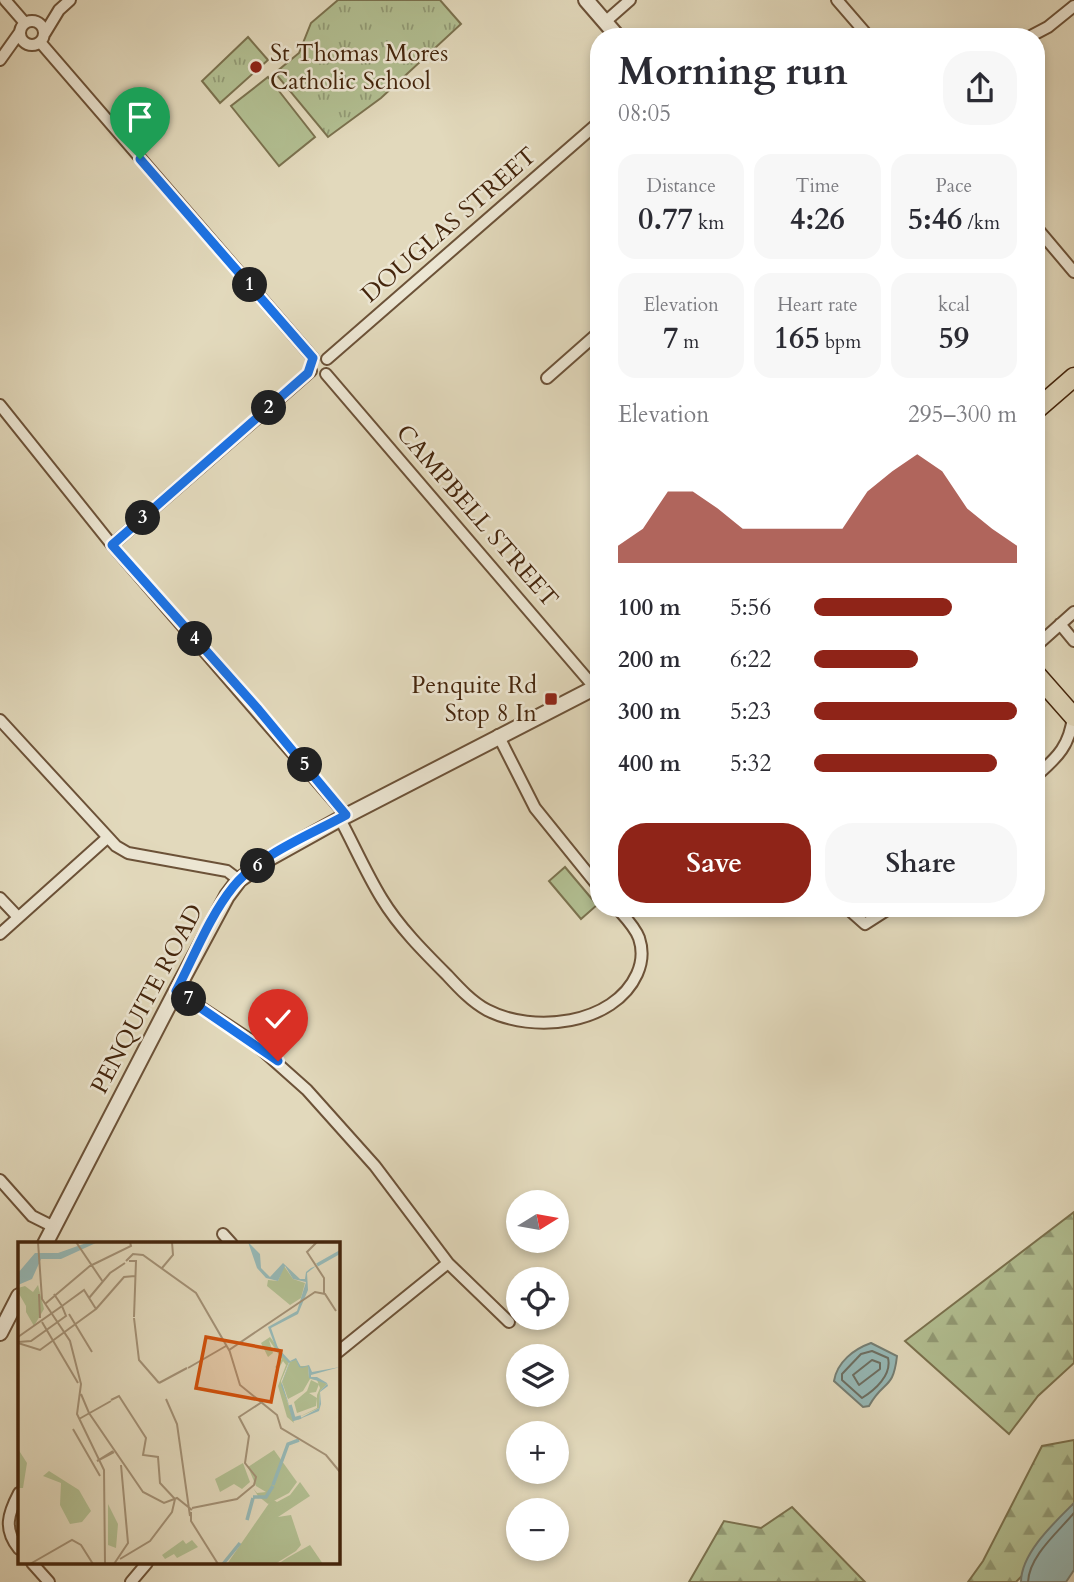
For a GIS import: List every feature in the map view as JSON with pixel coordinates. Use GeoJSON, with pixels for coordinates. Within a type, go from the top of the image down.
{"type":"FeatureCollection","features":[{"type":"Feature","properties":{"kind":"highway"},"geometry":{"type":"LineString","coordinates":[[1045,402],[1074,377]]}},
{"type":"Feature","properties":{"kind":"highway"},"geometry":{"type":"LineString","coordinates":[[1045,684],[1074,716]]}},
{"type":"Feature","properties":{"kind":"street"},"geometry":{"type":"LineString","coordinates":[[5,0],[27,25],[42,25],[38,40]]}},
{"type":"Feature","properties":{"kind":"street"},"geometry":{"type":"LineString","coordinates":[[4,57],[38,40],[59,10],[70,0]]}},
{"type":"Feature","properties":{"kind":"street"},"geometry":{"type":"LineString","coordinates":[[586,0],[610,28]]}},
{"type":"Feature","properties":{"kind":"street"},"geometry":{"type":"LineString","coordinates":[[605,22],[630,0]]}},
{"type":"Feature","properties":{"kind":"street"},"geometry":{"type":"LineString","coordinates":[[837,0],[861,28]]}},
{"type":"Feature","properties":{"kind":"street"},"geometry":{"type":"LineString","coordinates":[[1045,29],[1074,6]]}},
{"type":"Feature","properties":{"kind":"street"},"geometry":{"type":"LineString","coordinates":[[4,57],[27,25],[59,10]]}},
{"type":"Feature","properties":{"kind":"street"},"geometry":{"type":"LineString","coordinates":[[27,25],[23,40],[38,40],[313,358]]}},
{"type":"Feature","properties":{"kind":"street","name":"DOUGLAS STREET"},"geometry":{"type":"LineString","coordinates":[[327,359],[590,129]]}},
{"type":"Feature","properties":{"kind":"street"},"geometry":{"type":"LineString","coordinates":[[1045,238],[1074,272]]}},
{"type":"Feature","properties":{"kind":"street"},"geometry":{"type":"LineString","coordinates":[[547,378],[590,340]]}},
{"type":"Feature","properties":{"kind":"street"},"geometry":{"type":"LineString","coordinates":[[319,355],[327,359],[330,365],[326,374],[316,375],[311,371],[309,364],[313,358],[319,355]]}},
{"type":"Feature","properties":{"kind":"street"},"geometry":{"type":"LineString","coordinates":[[112,545],[311,371]]}},
{"type":"Feature","properties":{"kind":"street","name":"CAMPBELL STREET"},"geometry":{"type":"LineString","coordinates":[[326,374],[590,679]]}},
{"type":"Feature","properties":{"kind":"street"},"geometry":{"type":"LineString","coordinates":[[0,405],[112,545],[257,708],[343,817],[383,901],[467,995],[485,1009],[504,1017],[527,1021],[577,1019],[615,1003],[630,989],[641,966],[642,951],[633,927],[625,917]]}},
{"type":"Feature","properties":{"kind":"street"},"geometry":{"type":"LineString","coordinates":[[1045,638],[1074,612]]}},
{"type":"Feature","properties":{"kind":"street"},"geometry":{"type":"LineString","coordinates":[[1060,624],[1074,641]]}},
{"type":"Feature","properties":{"kind":"street","name":"PENQUITE ROAD"},"geometry":{"type":"LineString","coordinates":[[46,1242],[227,895],[239,880],[270,858],[343,817],[498,735],[590,690]]}},
{"type":"Feature","properties":{"kind":"street"},"geometry":{"type":"LineString","coordinates":[[1045,768],[1063,752],[1071,735],[1074,716]]}},
{"type":"Feature","properties":{"kind":"street"},"geometry":{"type":"LineString","coordinates":[[0,720],[107,838],[128,853],[227,871],[239,880]]}},
{"type":"Feature","properties":{"kind":"street"},"geometry":{"type":"LineString","coordinates":[[498,735],[535,808],[590,876]]}},
{"type":"Feature","properties":{"kind":"street"},"geometry":{"type":"LineString","coordinates":[[0,933],[107,838]]}},
{"type":"Feature","properties":{"kind":"street"},"geometry":{"type":"LineString","coordinates":[[0,898],[18,916]]}},
{"type":"Feature","properties":{"kind":"street"},"geometry":{"type":"LineString","coordinates":[[857,917],[864,924],[875,917]]}},
{"type":"Feature","properties":{"kind":"street"},"geometry":{"type":"LineString","coordinates":[[176,991],[252,1041],[307,1090],[375,1166],[448,1263],[506,1319]]}},
{"type":"Feature","properties":{"kind":"street"},"geometry":{"type":"LineString","coordinates":[[0,1180],[32,1216],[54,1227]]}},
{"type":"Feature","properties":{"kind":"street"},"geometry":{"type":"LineString","coordinates":[[222,1234],[230,1242]]}},
{"type":"Feature","properties":{"kind":"street"},"geometry":{"type":"LineString","coordinates":[[340,1350],[448,1263]]}},
{"type":"Feature","properties":{"kind":"street"},"geometry":{"type":"LineString","coordinates":[[0,1333],[18,1301]]}},
{"type":"Feature","properties":{"kind":"street"},"geometry":{"type":"LineString","coordinates":[[18,1495],[7,1522],[12,1540],[18,1548]]}},
{"type":"Feature","properties":{"kind":"street"},"geometry":{"type":"LineString","coordinates":[[33,1564],[49,1582]]}},
{"type":"Feature","properties":{"kind":"street"},"geometry":{"type":"LineString","coordinates":[[131,1582],[146,1564]]}},
{"type":"Feature","properties":{"kind":"green space"},"geometry":{"type":"Polygon","coordinates":[[[338,0],[440,0],[461,24],[381,98],[328,137],[275,73],[299,53],[311,23],[338,0]]]}},
{"type":"Feature","properties":{"kind":"green space"},"geometry":{"type":"Polygon","coordinates":[[[248,37],[268,60],[220,103],[202,81],[248,37]]]}},
{"type":"Feature","properties":{"kind":"green space"},"geometry":{"type":"Polygon","coordinates":[[[268,77],[315,137],[279,166],[231,106],[268,77]]]}},
{"type":"Feature","properties":{"kind":"green space"},"geometry":{"type":"Polygon","coordinates":[[[565,867],[590,897],[590,911],[581,919],[549,881],[565,867]]]}},
{"type":"Feature","properties":{"kind":"green space"},"geometry":{"type":"Polygon","coordinates":[[[1074,1212],[1074,1363],[1038,1396],[1009,1434],[905,1341],[1074,1212]]]}},
{"type":"Feature","properties":{"kind":"green space"},"geometry":{"type":"Polygon","coordinates":[[[1074,1440],[1074,1522],[1016,1582],[968,1582],[983,1561],[1042,1446],[1074,1440]]]}},
{"type":"Feature","properties":{"kind":"green space"},"geometry":{"type":"Polygon","coordinates":[[[792,1507],[865,1582],[689,1582],[724,1521],[761,1528],[792,1507]]]}},
{"type":"Feature","properties":{"kind":"water"},"geometry":{"type":"Polygon","coordinates":[[[871,1343],[897,1356],[890,1380],[869,1406],[863,1407],[834,1381],[847,1357],[871,1343]]]}},
{"type":"Feature","properties":{"kind":"water"},"geometry":{"type":"Polygon","coordinates":[[[1074,1503],[1074,1570],[1066,1582],[1021,1582],[1022,1571],[1033,1549],[1074,1503]]]}},
{"type":"Feature","properties":{"kind":"place","name":"St Thomas Mores Catholic School"},"geometry":{"type":"Point","coordinates":[256,67]}},
{"type":"Feature","properties":{"kind":"place","name":"Penquite Rd Stop 8 In"},"geometry":{"type":"Point","coordinates":[551,699]}},
{"type":"Feature","properties":{"kind":"route"},"geometry":{"type":"LineString","coordinates":[[140,159],[313,358],[309,364],[311,371],[112,545],[257,708],[346,815],[291,845],[239,880],[227,895],[176,991],[278,1061]]}}]}
